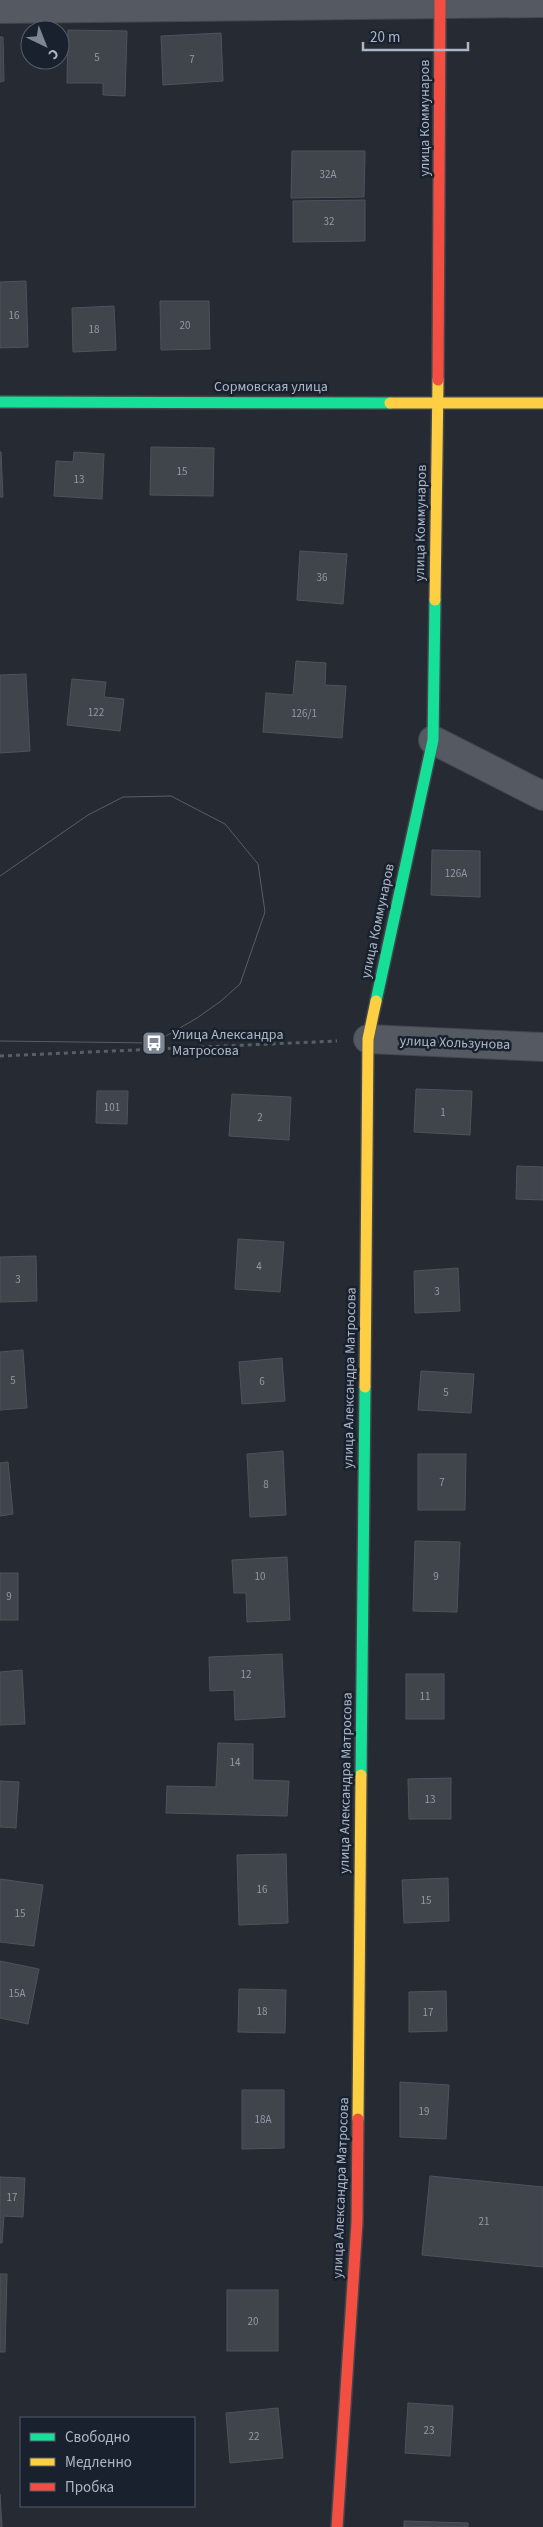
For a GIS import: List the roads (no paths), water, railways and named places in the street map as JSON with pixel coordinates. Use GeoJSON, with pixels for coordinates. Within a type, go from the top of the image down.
{"type":"FeatureCollection","features":[{"type":"Feature","properties":{"kind":"street"},"geometry":{"type":"LineString","coordinates":[[0,9],[440,1],[543,3]]}},
{"type":"Feature","properties":{"kind":"street","name":"улица Коммунаров"},"geometry":{"type":"LineString","coordinates":[[368,1039],[433,740],[438,402],[440,1]]}},
{"type":"Feature","properties":{"kind":"street","name":"Сормовская улица"},"geometry":{"type":"LineString","coordinates":[[0,402],[543,403]]}},
{"type":"Feature","properties":{"kind":"street"},"geometry":{"type":"LineString","coordinates":[[433,740],[543,796]]}},
{"type":"Feature","properties":{"kind":"street","name":"улица Хользунова"},"geometry":{"type":"LineString","coordinates":[[368,1039],[543,1047]]}},
{"type":"Feature","properties":{"kind":"street","name":"улица Александра Матросова"},"geometry":{"type":"LineString","coordinates":[[337,2527],[357,2222],[368,1039]]}},
{"type":"Feature","properties":{"kind":"tram line"},"geometry":{"type":"LineString","coordinates":[[0,876],[88,815],[123,797],[171,796],[225,824],[258,864],[265,912],[240,984],[221,1001],[197,1018],[154,1043],[0,1041]]}},
{"type":"Feature","properties":{"kind":"place","name":"Улица Александра Матросова"},"geometry":{"type":"Point","coordinates":[154,1043]}}]}
